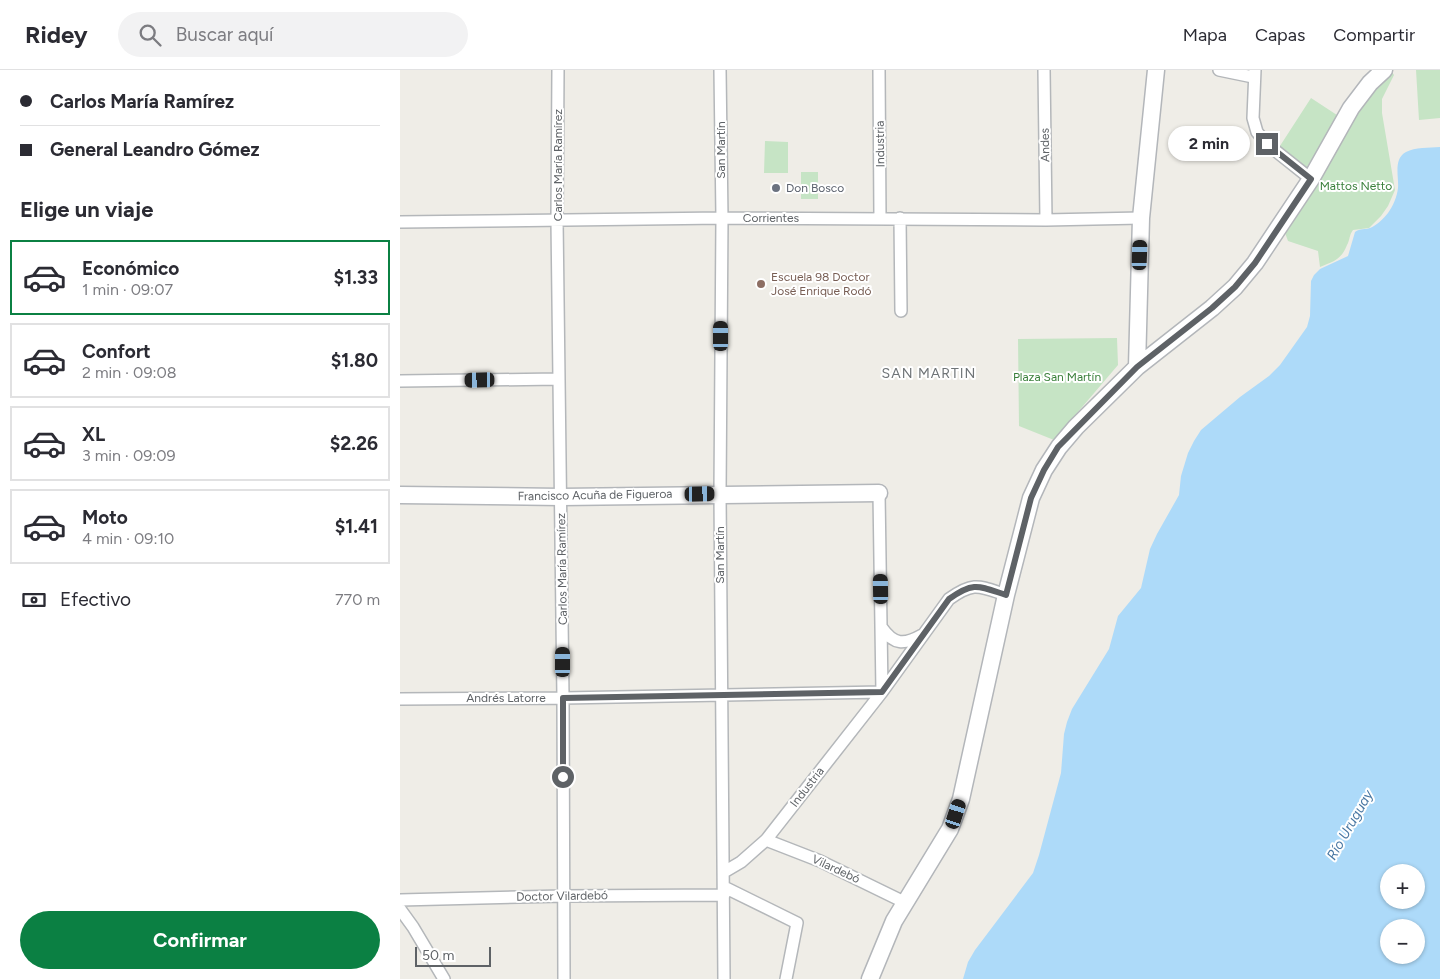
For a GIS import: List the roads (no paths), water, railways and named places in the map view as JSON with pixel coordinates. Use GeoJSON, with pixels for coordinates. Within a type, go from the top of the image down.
{"type":"FeatureCollection","features":[{"type":"Feature","properties":{"kind":"street","name":"Carlos María Ramírez"},"geometry":{"type":"LineString","coordinates":[[558,70],[564,979]]}},
{"type":"Feature","properties":{"kind":"street","name":"San Martín"},"geometry":{"type":"LineString","coordinates":[[720,70],[722,218],[720,494],[724,979]]}},
{"type":"Feature","properties":{"kind":"street","name":"Industria"},"geometry":{"type":"LineString","coordinates":[[879,70],[880,218]]}},
{"type":"Feature","properties":{"kind":"street","name":"Andes"},"geometry":{"type":"LineString","coordinates":[[1044,70],[1046,220]]}},
{"type":"Feature","properties":{"kind":"street"},"geometry":{"type":"LineString","coordinates":[[1137,367],[1141,218],[1156,70]]}},
{"type":"Feature","properties":{"kind":"street"},"geometry":{"type":"LineString","coordinates":[[1219,70],[1254,74],[1253,118],[1258,132],[1267,144],[1311,179]]}},
{"type":"Feature","properties":{"kind":"street"},"geometry":{"type":"LineString","coordinates":[[870,979],[894,921],[950,830],[956,814],[961,799],[1006,595],[1031,498],[1044,470],[1058,447],[1137,367],[1212,308],[1235,287],[1255,263],[1311,179],[1351,108],[1370,83],[1384,70]]}},
{"type":"Feature","properties":{"kind":"street","name":"Corrientes"},"geometry":{"type":"LineString","coordinates":[[400,222],[722,218],[1046,220],[1141,218]]}},
{"type":"Feature","properties":{"kind":"street"},"geometry":{"type":"LineString","coordinates":[[900,218],[901,311]]}},
{"type":"Feature","properties":{"kind":"street"},"geometry":{"type":"LineString","coordinates":[[400,381],[559,380]]}},
{"type":"Feature","properties":{"kind":"street"},"geometry":{"type":"LineString","coordinates":[[879,493],[882,692]]}},
{"type":"Feature","properties":{"kind":"street","name":"Francisco Acuña de Figueroa"},"geometry":{"type":"LineString","coordinates":[[400,495],[561,497],[879,493]]}},
{"type":"Feature","properties":{"kind":"street","name":"Industria"},"geometry":{"type":"LineString","coordinates":[[724,872],[742,862],[766,840],[882,692],[949,599],[964,588],[980,586],[1006,595]]}},
{"type":"Feature","properties":{"kind":"street"},"geometry":{"type":"LineString","coordinates":[[882,628],[888,637],[900,642],[912,640],[924,634]]}},
{"type":"Feature","properties":{"kind":"street","name":"Andrés Latorre"},"geometry":{"type":"LineString","coordinates":[[400,699],[882,692]]}},
{"type":"Feature","properties":{"kind":"street","name":"Vilardebó"},"geometry":{"type":"LineString","coordinates":[[766,840],[820,861],[904,902]]}},
{"type":"Feature","properties":{"kind":"street"},"geometry":{"type":"LineString","coordinates":[[724,891],[797,923],[786,979]]}},
{"type":"Feature","properties":{"kind":"street","name":"Doctor Vilardebó"},"geometry":{"type":"LineString","coordinates":[[400,900],[724,891]]}},
{"type":"Feature","properties":{"kind":"street"},"geometry":{"type":"LineString","coordinates":[[400,908],[444,979]]}},
{"type":"Feature","properties":{"kind":"water","name":"Río Uruguay"},"geometry":{"type":"Polygon","coordinates":[[[1440,147],[1440,979],[963,979],[968,962],[975,950],[1033,873],[1061,773],[1064,734],[1067,722],[1072,709],[1109,649],[1118,616],[1141,588],[1150,549],[1179,495],[1181,476],[1194,441],[1201,430],[1240,397],[1269,376],[1280,365],[1307,327],[1310,316],[1311,281],[1314,275],[1320,269],[1348,256],[1355,232],[1375,226],[1388,213],[1396,198],[1399,159],[1406,152],[1422,148],[1440,147]]]}},
{"type":"Feature","properties":{"kind":"place","name":"Don Bosco"},"geometry":{"type":"Point","coordinates":[776,188]}},
{"type":"Feature","properties":{"kind":"place","name":"Escuela 98 Doctor José Enrique Rodó"},"geometry":{"type":"Point","coordinates":[761,284]}},
{"type":"Feature","properties":{"kind":"district","name":"SAN MARTIN"},"geometry":{"type":"Point","coordinates":[929,373]}},
{"type":"Feature","properties":{"kind":"park label","name":"Mattos Netto"},"geometry":{"type":"Point","coordinates":[1356,186]}},
{"type":"Feature","properties":{"kind":"park label","name":"Plaza San Martín"},"geometry":{"type":"Point","coordinates":[1057,377]}}]}
